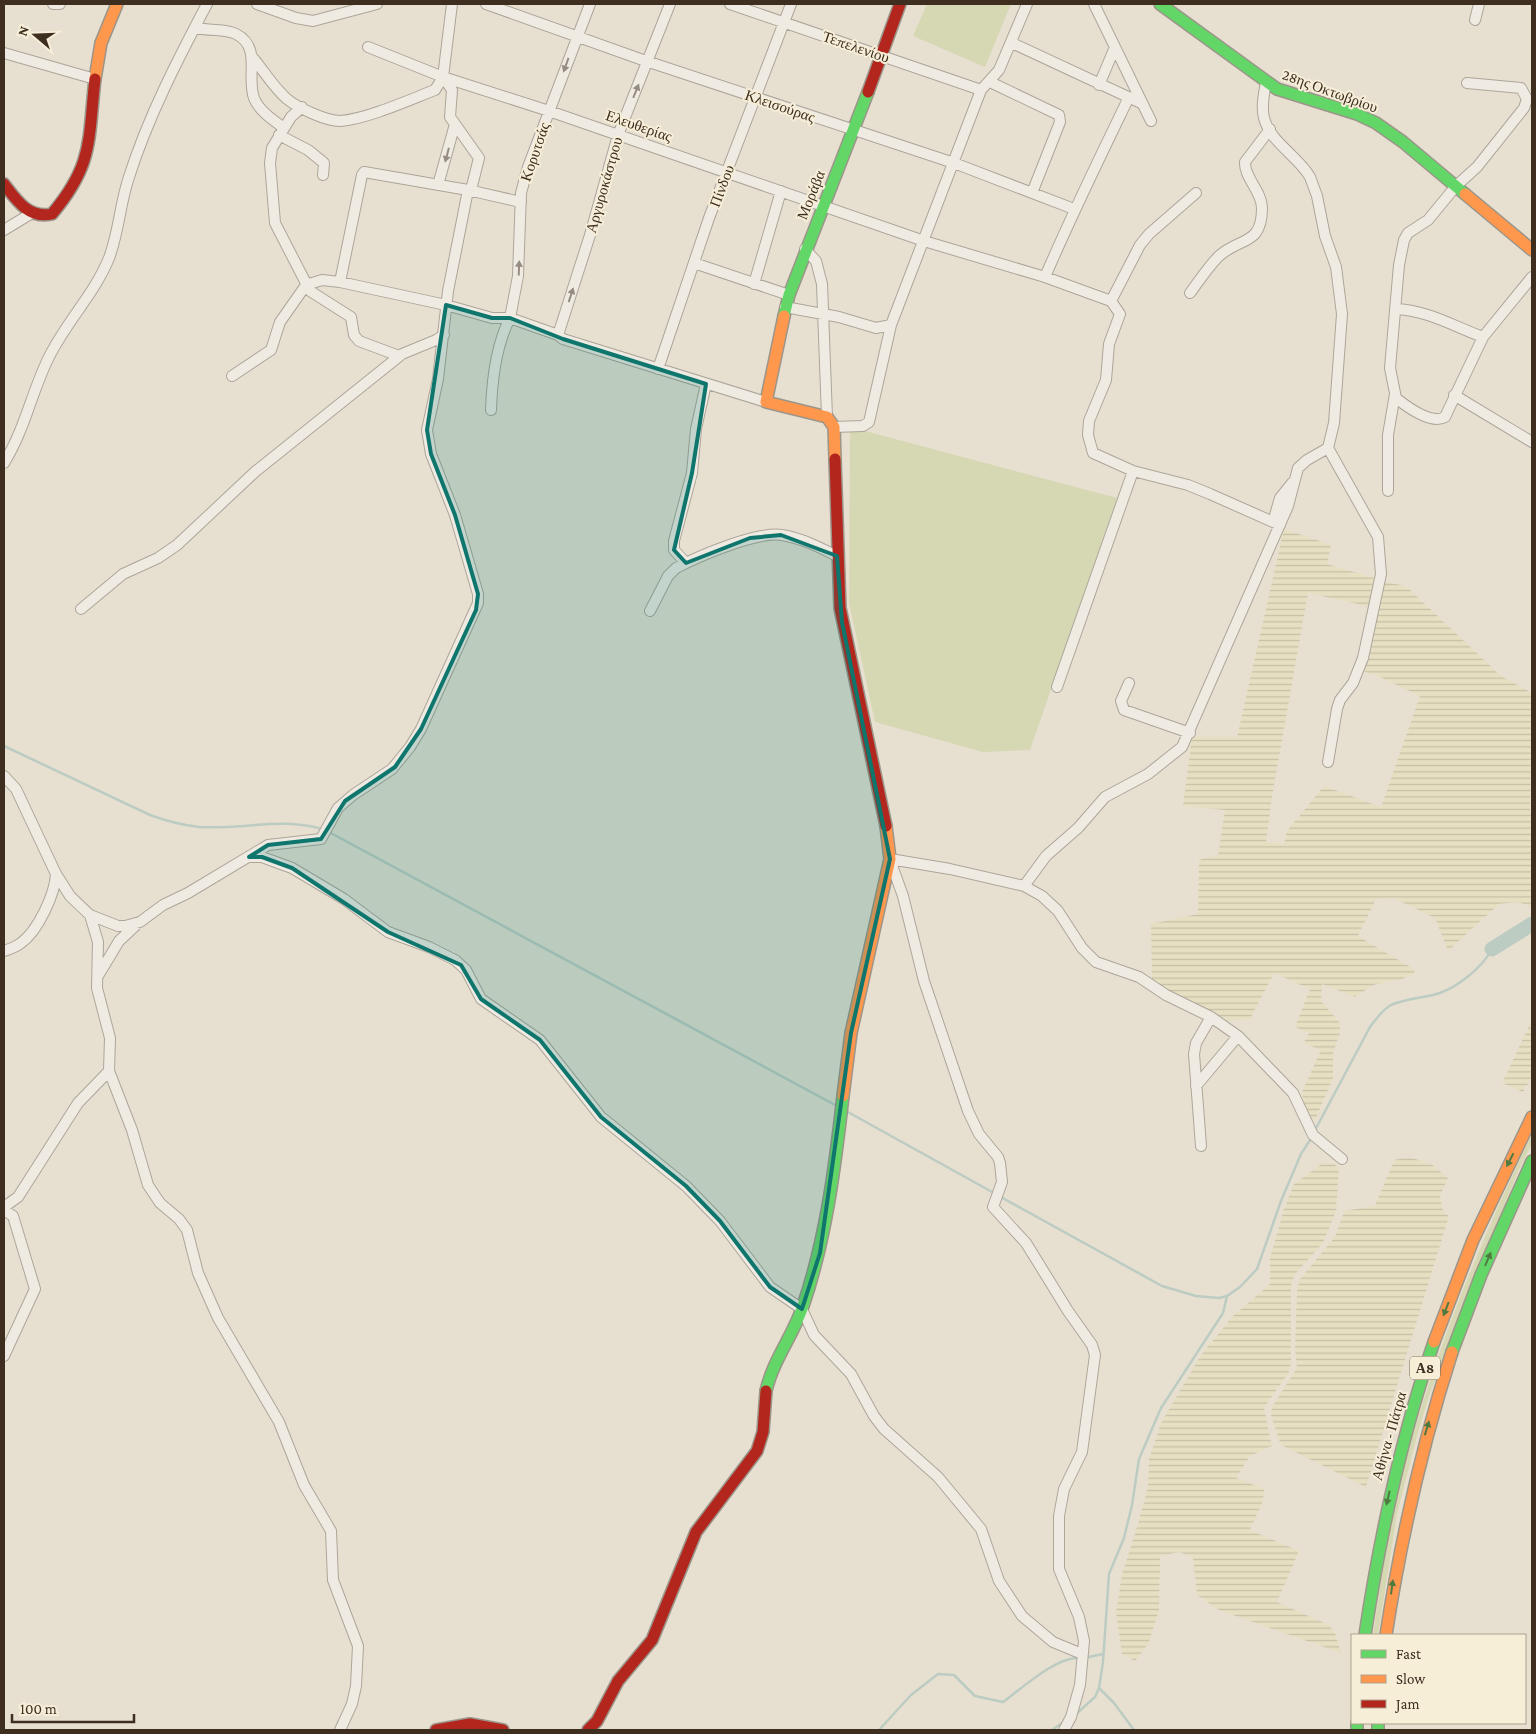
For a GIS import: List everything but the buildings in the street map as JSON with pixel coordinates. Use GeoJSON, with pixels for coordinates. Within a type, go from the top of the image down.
{"type":"FeatureCollection","features":[{"type":"Feature","properties":{"kind":"main road"},"geometry":{"type":"LineString","coordinates":[[4,184],[18,202],[32,213],[46,216],[52,214],[86,159],[90,147],[95,79],[104,26],[117,4]]}},
{"type":"Feature","properties":{"kind":"main road","name":"Μοράβα"},"geometry":{"type":"LineString","coordinates":[[766,402],[789,295],[805,249],[854,130],[900,4]]}},
{"type":"Feature","properties":{"kind":"main road","name":"28ης Οκτωβρίου"},"geometry":{"type":"LineString","coordinates":[[1160,4],[1266,82],[1292,95],[1357,114],[1376,123],[1403,142],[1532,250]]}},
{"type":"Feature","properties":{"kind":"main road"},"geometry":{"type":"LineString","coordinates":[[588,1730],[597,1721],[622,1675],[652,1640],[696,1532],[756,1451],[763,1432],[768,1379],[802,1309],[820,1253],[838,1140],[855,1012],[890,859],[885,822],[842,622],[837,556],[834,427],[827,417],[766,402]]}},
{"type":"Feature","properties":{"kind":"main road","name":"Αθήνα - Πάτρα"},"geometry":{"type":"LineString","coordinates":[[1365,1634],[1386,1505],[1423,1374],[1482,1220],[1532,1117]]}},
{"type":"Feature","properties":{"kind":"main road","name":"Α8"},"geometry":{"type":"LineString","coordinates":[[1386,1634],[1404,1517],[1434,1405],[1485,1266],[1532,1161]]}},
{"type":"Feature","properties":{"kind":"main road"},"geometry":{"type":"LineString","coordinates":[[436,1730],[479,1723],[503,1730]]}},
{"type":"Feature","properties":{"kind":"street"},"geometry":{"type":"LineString","coordinates":[[53,4],[60,4]]}},
{"type":"Feature","properties":{"kind":"street"},"geometry":{"type":"LineString","coordinates":[[4,463],[20,436],[36,387],[56,344],[70,320],[93,290],[108,259],[117,232],[124,193],[135,160],[172,71],[207,4]]}},
{"type":"Feature","properties":{"kind":"street"},"geometry":{"type":"LineString","coordinates":[[257,4],[303,20],[313,21],[325,20],[377,4]]}},
{"type":"Feature","properties":{"kind":"street"},"geometry":{"type":"LineString","coordinates":[[195,27],[210,31],[224,30],[235,34],[248,44],[253,58],[286,98],[324,118],[341,121],[382,110],[435,90],[444,77],[452,4]]}},
{"type":"Feature","properties":{"kind":"street","name":"Κλεισούρας"},"geometry":{"type":"LineString","coordinates":[[486,4],[756,98],[954,163],[1074,209]]}},
{"type":"Feature","properties":{"kind":"street","name":"Κορυτσάς"},"geometry":{"type":"LineString","coordinates":[[491,410],[491,394],[501,340],[510,318],[518,276],[523,185],[528,166],[590,4]]}},
{"type":"Feature","properties":{"kind":"street","name":"Αργυροκάστρου"},"geometry":{"type":"LineString","coordinates":[[560,337],[618,135],[670,4]]}},
{"type":"Feature","properties":{"kind":"street","name":"Τεπελενίου"},"geometry":{"type":"LineString","coordinates":[[730,4],[981,90]]}},
{"type":"Feature","properties":{"kind":"street","name":"Πίνδου"},"geometry":{"type":"LineString","coordinates":[[658,369],[727,172],[791,4]]}},
{"type":"Feature","properties":{"kind":"street"},"geometry":{"type":"LineString","coordinates":[[834,427],[863,426],[869,422],[891,325],[981,90],[990,82],[1012,43],[1027,4]]}},
{"type":"Feature","properties":{"kind":"street"},"geometry":{"type":"LineString","coordinates":[[1094,4],[1151,122]]}},
{"type":"Feature","properties":{"kind":"street"},"geometry":{"type":"LineString","coordinates":[[1475,20],[1480,4]]}},
{"type":"Feature","properties":{"kind":"street"},"geometry":{"type":"LineString","coordinates":[[1012,43],[1141,103]]}},
{"type":"Feature","properties":{"kind":"street"},"geometry":{"type":"LineString","coordinates":[[1099,85],[1115,47]]}},
{"type":"Feature","properties":{"kind":"street","name":"Ελευθερίας"},"geometry":{"type":"LineString","coordinates":[[368,48],[444,77],[781,190],[924,241],[1044,277],[1111,301]]}},
{"type":"Feature","properties":{"kind":"street"},"geometry":{"type":"LineString","coordinates":[[4,53],[95,79]]}},
{"type":"Feature","properties":{"kind":"street"},"geometry":{"type":"LineString","coordinates":[[253,58],[251,85],[254,98],[281,132],[317,156],[324,164],[323,175]]}},
{"type":"Feature","properties":{"kind":"street"},"geometry":{"type":"LineString","coordinates":[[97,979],[119,941],[163,905],[188,893],[268,845],[321,839],[334,812],[353,795],[392,769],[410,747],[423,724],[478,603],[478,594],[463,539],[429,446],[428,422],[438,379],[446,305],[470,190],[479,158],[455,124],[450,112],[452,90],[444,77]]}},
{"type":"Feature","properties":{"kind":"street"},"geometry":{"type":"LineString","coordinates":[[990,82],[1059,115],[1060,122],[1032,193]]}},
{"type":"Feature","properties":{"kind":"street"},"geometry":{"type":"LineString","coordinates":[[1266,82],[1263,113],[1270,129],[1310,177],[1339,278],[1342,330],[1334,422],[1328,448],[1378,537],[1381,574],[1363,658],[1353,683],[1340,700],[1328,762]]}},
{"type":"Feature","properties":{"kind":"street"},"geometry":{"type":"LineString","coordinates":[[1466,83],[1532,88]]}},
{"type":"Feature","properties":{"kind":"street"},"geometry":{"type":"LineString","coordinates":[[1388,492],[1388,435],[1395,394],[1390,368],[1399,265],[1404,240],[1408,233],[1428,220],[1456,186],[1477,167],[1524,108],[1527,99],[1521,88]]}},
{"type":"Feature","properties":{"kind":"street"},"geometry":{"type":"LineString","coordinates":[[1044,277],[1074,209],[1128,98]]}},
{"type":"Feature","properties":{"kind":"street"},"geometry":{"type":"LineString","coordinates":[[302,107],[281,132],[270,157],[275,223],[310,291],[351,316],[354,335],[359,341],[400,356]]}},
{"type":"Feature","properties":{"kind":"street"},"geometry":{"type":"LineString","coordinates":[[438,185],[455,124]]}},
{"type":"Feature","properties":{"kind":"street"},"geometry":{"type":"LineString","coordinates":[[1190,293],[1220,255],[1253,238],[1260,224],[1262,200],[1246,169],[1246,162],[1270,129]]}},
{"type":"Feature","properties":{"kind":"street"},"geometry":{"type":"LineString","coordinates":[[340,282],[364,172],[470,190],[521,202]]}},
{"type":"Feature","properties":{"kind":"street"},"geometry":{"type":"LineString","coordinates":[[754,284],[781,190]]}},
{"type":"Feature","properties":{"kind":"street"},"geometry":{"type":"LineString","coordinates":[[1196,192],[1149,234],[1140,245],[1111,301],[1118,310],[1119,319],[1109,344],[1106,380],[1089,420],[1088,435],[1093,453],[1132,471],[1188,485],[1276,524]]}},
{"type":"Feature","properties":{"kind":"street"},"geometry":{"type":"LineString","coordinates":[[4,230],[32,213]]}},
{"type":"Feature","properties":{"kind":"street"},"geometry":{"type":"LineString","coordinates":[[805,249],[812,254],[822,284],[827,417]]}},
{"type":"Feature","properties":{"kind":"street"},"geometry":{"type":"LineString","coordinates":[[694,263],[789,295]]}},
{"type":"Feature","properties":{"kind":"street"},"geometry":{"type":"LineString","coordinates":[[1395,394],[1402,403],[1436,420],[1448,413],[1454,395],[1483,337],[1532,277]]}},
{"type":"Feature","properties":{"kind":"street"},"geometry":{"type":"LineString","coordinates":[[232,376],[271,350],[280,322],[306,285],[322,280],[340,282],[446,305],[492,318],[510,318],[560,337],[766,402]]}},
{"type":"Feature","properties":{"kind":"street"},"geometry":{"type":"LineString","coordinates":[[785,307],[876,328],[891,325]]}},
{"type":"Feature","properties":{"kind":"street"},"geometry":{"type":"LineString","coordinates":[[1395,309],[1415,310],[1441,318],[1483,337]]}},
{"type":"Feature","properties":{"kind":"street"},"geometry":{"type":"LineString","coordinates":[[81,609],[123,574],[158,558],[177,546],[249,477],[344,398],[400,356],[444,334]]}},
{"type":"Feature","properties":{"kind":"street"},"geometry":{"type":"LineString","coordinates":[[686,563],[674,550],[674,541],[692,473],[696,429],[706,384]]}},
{"type":"Feature","properties":{"kind":"street"},"geometry":{"type":"LineString","coordinates":[[1454,395],[1532,442]]}},
{"type":"Feature","properties":{"kind":"street"},"geometry":{"type":"LineString","coordinates":[[1024,886],[1046,856],[1078,828],[1105,797],[1138,780],[1182,748],[1190,733],[1276,524],[1288,506],[1294,480],[1302,463],[1328,448]]}},
{"type":"Feature","properties":{"kind":"street"},"geometry":{"type":"LineString","coordinates":[[1057,687],[1132,471]]}},
{"type":"Feature","properties":{"kind":"street"},"geometry":{"type":"LineString","coordinates":[[650,611],[668,576],[686,563],[750,538],[769,535],[794,538],[837,556]]}},
{"type":"Feature","properties":{"kind":"street"},"geometry":{"type":"LineString","coordinates":[[1129,683],[1121,701],[1124,710],[1190,733]]}},
{"type":"Feature","properties":{"kind":"street"},"geometry":{"type":"LineString","coordinates":[[4,776],[16,789],[56,874],[70,896],[90,915],[118,926],[140,922]]}},
{"type":"Feature","properties":{"kind":"street"},"geometry":{"type":"LineString","coordinates":[[249,856],[262,857],[292,868],[344,899],[388,932],[440,952],[461,964],[481,999],[540,1040],[596,1112],[686,1186],[720,1221],[770,1287],[802,1309],[814,1335],[851,1374],[874,1416],[884,1428],[938,1477],[981,1529],[999,1581],[1019,1611],[1045,1636],[1082,1654]]}},
{"type":"Feature","properties":{"kind":"street"},"geometry":{"type":"LineString","coordinates":[[1064,1730],[1071,1717],[1080,1685],[1084,1642],[1083,1630],[1059,1569],[1059,1516],[1064,1489],[1082,1452],[1096,1355],[1092,1345],[1068,1311],[1026,1243],[996,1212],[993,1204],[1002,1182],[998,1157],[979,1134],[968,1111],[924,981],[903,896],[890,859],[950,869],[1024,886],[1042,896],[1053,905],[1082,948],[1096,962],[1139,977],[1166,995],[1211,1018],[1238,1036],[1293,1093],[1313,1135],[1342,1159]]}},
{"type":"Feature","properties":{"kind":"street"},"geometry":{"type":"LineString","coordinates":[[4,951],[23,942],[33,929],[54,890],[56,874]]}},
{"type":"Feature","properties":{"kind":"street"},"geometry":{"type":"LineString","coordinates":[[90,915],[98,942],[96,988],[110,1038],[109,1071],[132,1130],[150,1188],[160,1203],[179,1219],[187,1230],[198,1274],[218,1318],[279,1422],[304,1484],[331,1531],[333,1580],[358,1646],[356,1686],[352,1704],[340,1730]]}},
{"type":"Feature","properties":{"kind":"street"},"geometry":{"type":"LineString","coordinates":[[1201,1146],[1194,1054],[1196,1043],[1211,1018]]}},
{"type":"Feature","properties":{"kind":"street"},"geometry":{"type":"LineString","coordinates":[[1196,1086],[1238,1036]]}},
{"type":"Feature","properties":{"kind":"street"},"geometry":{"type":"LineString","coordinates":[[4,1356],[35,1289],[13,1216],[5,1206],[18,1197],[82,1097],[109,1071]]}},
{"type":"Feature","properties":{"kind":"highlighted area"},"geometry":{"type":"Polygon","coordinates":[[[446,305],[492,318],[510,318],[563,339],[706,384],[692,473],[674,550],[686,563],[750,538],[781,535],[837,556],[842,622],[890,859],[851,1033],[820,1253],[802,1309],[770,1287],[720,1221],[686,1186],[601,1117],[540,1040],[481,999],[461,965],[388,932],[292,868],[262,857],[249,857],[268,845],[321,839],[345,801],[395,767],[421,729],[476,610],[478,594],[455,515],[431,454],[427,430],[446,305]]]}},
{"type":"Feature","properties":{"kind":"shaded area"},"geometry":{"type":"Polygon","coordinates":[[[1284,529],[1331,545],[1327,564],[1374,578],[1371,607],[1308,593],[1272,797],[1266,842],[1284,844],[1287,831],[1324,786],[1381,807],[1420,696],[1376,675],[1362,671],[1385,582],[1401,585],[1410,590],[1501,676],[1532,693],[1530,811],[1532,812],[1532,907],[1518,902],[1499,904],[1448,951],[1435,918],[1393,898],[1376,899],[1358,936],[1412,968],[1415,973],[1402,979],[1373,985],[1355,997],[1322,984],[1321,1001],[1340,1023],[1340,1033],[1333,1053],[1333,1078],[1315,1120],[1306,1113],[1302,1092],[1321,1050],[1304,1043],[1309,1033],[1295,1027],[1310,989],[1274,973],[1250,1019],[1224,1021],[1152,982],[1151,924],[1198,914],[1199,860],[1218,855],[1225,810],[1183,806],[1192,737],[1237,737],[1284,529]]]}},
{"type":"Feature","properties":{"kind":"shaded area"},"geometry":{"type":"Polygon","coordinates":[[[1532,1020],[1532,1077],[1523,1092],[1502,1083],[1532,1020]]]}},
{"type":"Feature","properties":{"kind":"shaded area"},"geometry":{"type":"Polygon","coordinates":[[[1409,1157],[1431,1164],[1448,1178],[1440,1196],[1443,1211],[1449,1216],[1366,1487],[1281,1445],[1271,1416],[1272,1407],[1297,1368],[1295,1348],[1297,1289],[1300,1279],[1335,1237],[1344,1211],[1375,1206],[1394,1160],[1409,1157]]]}},
{"type":"Feature","properties":{"kind":"shaded area"},"geometry":{"type":"Polygon","coordinates":[[[1323,1163],[1333,1163],[1339,1168],[1336,1211],[1323,1243],[1295,1274],[1291,1285],[1291,1363],[1289,1372],[1264,1408],[1272,1446],[1250,1456],[1236,1478],[1264,1489],[1263,1501],[1250,1530],[1299,1551],[1277,1602],[1329,1625],[1335,1633],[1341,1653],[1219,1610],[1197,1595],[1193,1557],[1179,1552],[1160,1556],[1159,1611],[1148,1644],[1135,1661],[1122,1654],[1116,1613],[1122,1574],[1148,1487],[1149,1459],[1161,1423],[1201,1355],[1233,1316],[1270,1284],[1270,1258],[1284,1209],[1294,1184],[1323,1163]]]}},
{"type":"Feature","properties":{"kind":"green space"},"geometry":{"type":"Polygon","coordinates":[[[927,4],[1011,4],[985,67],[913,36],[927,4]]]}},
{"type":"Feature","properties":{"kind":"green space"},"geometry":{"type":"Polygon","coordinates":[[[850,427],[1117,498],[1030,750],[983,752],[875,722],[849,603],[850,427]]]}},
{"type":"Feature","properties":{"kind":"green space"},"geometry":{"type":"Polygon","coordinates":[[[1532,1134],[1532,1144],[1519,1169],[1429,1396],[1397,1514],[1378,1634],[1373,1634],[1392,1520],[1408,1452],[1433,1370],[1463,1290],[1532,1134]]]}},
{"type":"Feature","properties":{"kind":"waterway"},"geometry":{"type":"LineString","coordinates":[[4,746],[150,815],[174,822],[199,827],[291,824],[322,829]]}},
{"type":"Feature","properties":{"kind":"waterway"},"geometry":{"type":"LineString","coordinates":[[329,832],[837,1106]]}},
{"type":"Feature","properties":{"kind":"waterway"},"geometry":{"type":"LineString","coordinates":[[1492,949],[1532,924]]}},
{"type":"Feature","properties":{"kind":"waterway"},"geometry":{"type":"LineString","coordinates":[[1314,1132],[1370,1027],[1382,1012],[1396,1003],[1433,995],[1459,983],[1482,964],[1492,949]]}},
{"type":"Feature","properties":{"kind":"waterway"},"geometry":{"type":"LineString","coordinates":[[846,1111],[994,1193]]}},
{"type":"Feature","properties":{"kind":"waterway"},"geometry":{"type":"LineString","coordinates":[[999,1196],[1162,1286],[1196,1296],[1219,1298],[1227,1296],[1240,1287],[1257,1269],[1281,1201],[1301,1154],[1312,1137]]}},
{"type":"Feature","properties":{"kind":"waterway"},"geometry":{"type":"LineString","coordinates":[[1076,1714],[1095,1697],[1099,1688],[1103,1662],[1109,1574],[1124,1538],[1132,1505],[1139,1459],[1161,1408],[1223,1313],[1227,1296]]}},
{"type":"Feature","properties":{"kind":"waterway"},"geometry":{"type":"LineString","coordinates":[[1084,1658],[1103,1654]]}},
{"type":"Feature","properties":{"kind":"waterway"},"geometry":{"type":"LineString","coordinates":[[879,1730],[911,1695],[938,1674],[954,1675],[975,1696],[1003,1702],[1060,1662],[1079,1658]]}},
{"type":"Feature","properties":{"kind":"waterway"},"geometry":{"type":"LineString","coordinates":[[1099,1688],[1114,1703],[1134,1730]]}},
{"type":"Feature","properties":{"kind":"waterway"},"geometry":{"type":"LineString","coordinates":[[1052,1730],[1065,1721]]}},
{"type":"Feature","properties":{"kind":"traffic: fast"},"geometry":{"type":"LineString","coordinates":[[1160,4],[1277,89],[1357,114],[1376,123],[1403,142],[1465,194]]}},
{"type":"Feature","properties":{"kind":"traffic: fast"},"geometry":{"type":"LineString","coordinates":[[784,316],[789,295],[868,92]]}},
{"type":"Feature","properties":{"kind":"traffic: fast"},"geometry":{"type":"LineString","coordinates":[[766,1391],[773,1369],[799,1317],[818,1255],[833,1176],[843,1096]]}},
{"type":"Feature","properties":{"kind":"traffic: fast"},"geometry":{"type":"LineString","coordinates":[[1452,1352],[1481,1275],[1532,1161]]}},
{"type":"Feature","properties":{"kind":"traffic: fast"},"geometry":{"type":"LineString","coordinates":[[1365,1634],[1377,1560],[1393,1487],[1411,1414],[1434,1342]]}},
{"type":"Feature","properties":{"kind":"traffic: fast"},"geometry":{"type":"LineString","coordinates":[[1357,1724],[1357,1730]]}},
{"type":"Feature","properties":{"kind":"traffic: fast"},"geometry":{"type":"LineString","coordinates":[[1378,1724],[1378,1730]]}},
{"type":"Feature","properties":{"kind":"traffic: slow"},"geometry":{"type":"LineString","coordinates":[[95,79],[101,43],[117,4]]}},
{"type":"Feature","properties":{"kind":"traffic: slow"},"geometry":{"type":"LineString","coordinates":[[1465,194],[1532,250]]}},
{"type":"Feature","properties":{"kind":"traffic: slow"},"geometry":{"type":"LineString","coordinates":[[784,316],[766,402],[827,417],[834,427],[835,459]]}},
{"type":"Feature","properties":{"kind":"traffic: slow"},"geometry":{"type":"LineString","coordinates":[[843,1096],[851,1033],[890,859],[886,826]]}},
{"type":"Feature","properties":{"kind":"traffic: slow"},"geometry":{"type":"LineString","coordinates":[[1434,1342],[1473,1240],[1532,1117]]}},
{"type":"Feature","properties":{"kind":"traffic: slow"},"geometry":{"type":"LineString","coordinates":[[1386,1634],[1398,1563],[1413,1492],[1452,1352]]}},
{"type":"Feature","properties":{"kind":"traffic: jam"},"geometry":{"type":"LineString","coordinates":[[868,92],[900,4]]}},
{"type":"Feature","properties":{"kind":"traffic: jam"},"geometry":{"type":"LineString","coordinates":[[4,184],[19,202],[30,211],[44,215],[52,214],[66,196],[75,180],[87,151],[95,79]]}},
{"type":"Feature","properties":{"kind":"traffic: jam"},"geometry":{"type":"LineString","coordinates":[[835,459],[840,608],[886,826]]}},
{"type":"Feature","properties":{"kind":"traffic: jam"},"geometry":{"type":"LineString","coordinates":[[588,1730],[597,1721],[618,1681],[652,1640],[696,1532],[757,1451],[763,1432],[766,1391]]}},
{"type":"Feature","properties":{"kind":"traffic: jam"},"geometry":{"type":"LineString","coordinates":[[436,1730],[470,1724],[503,1730]]}}]}
